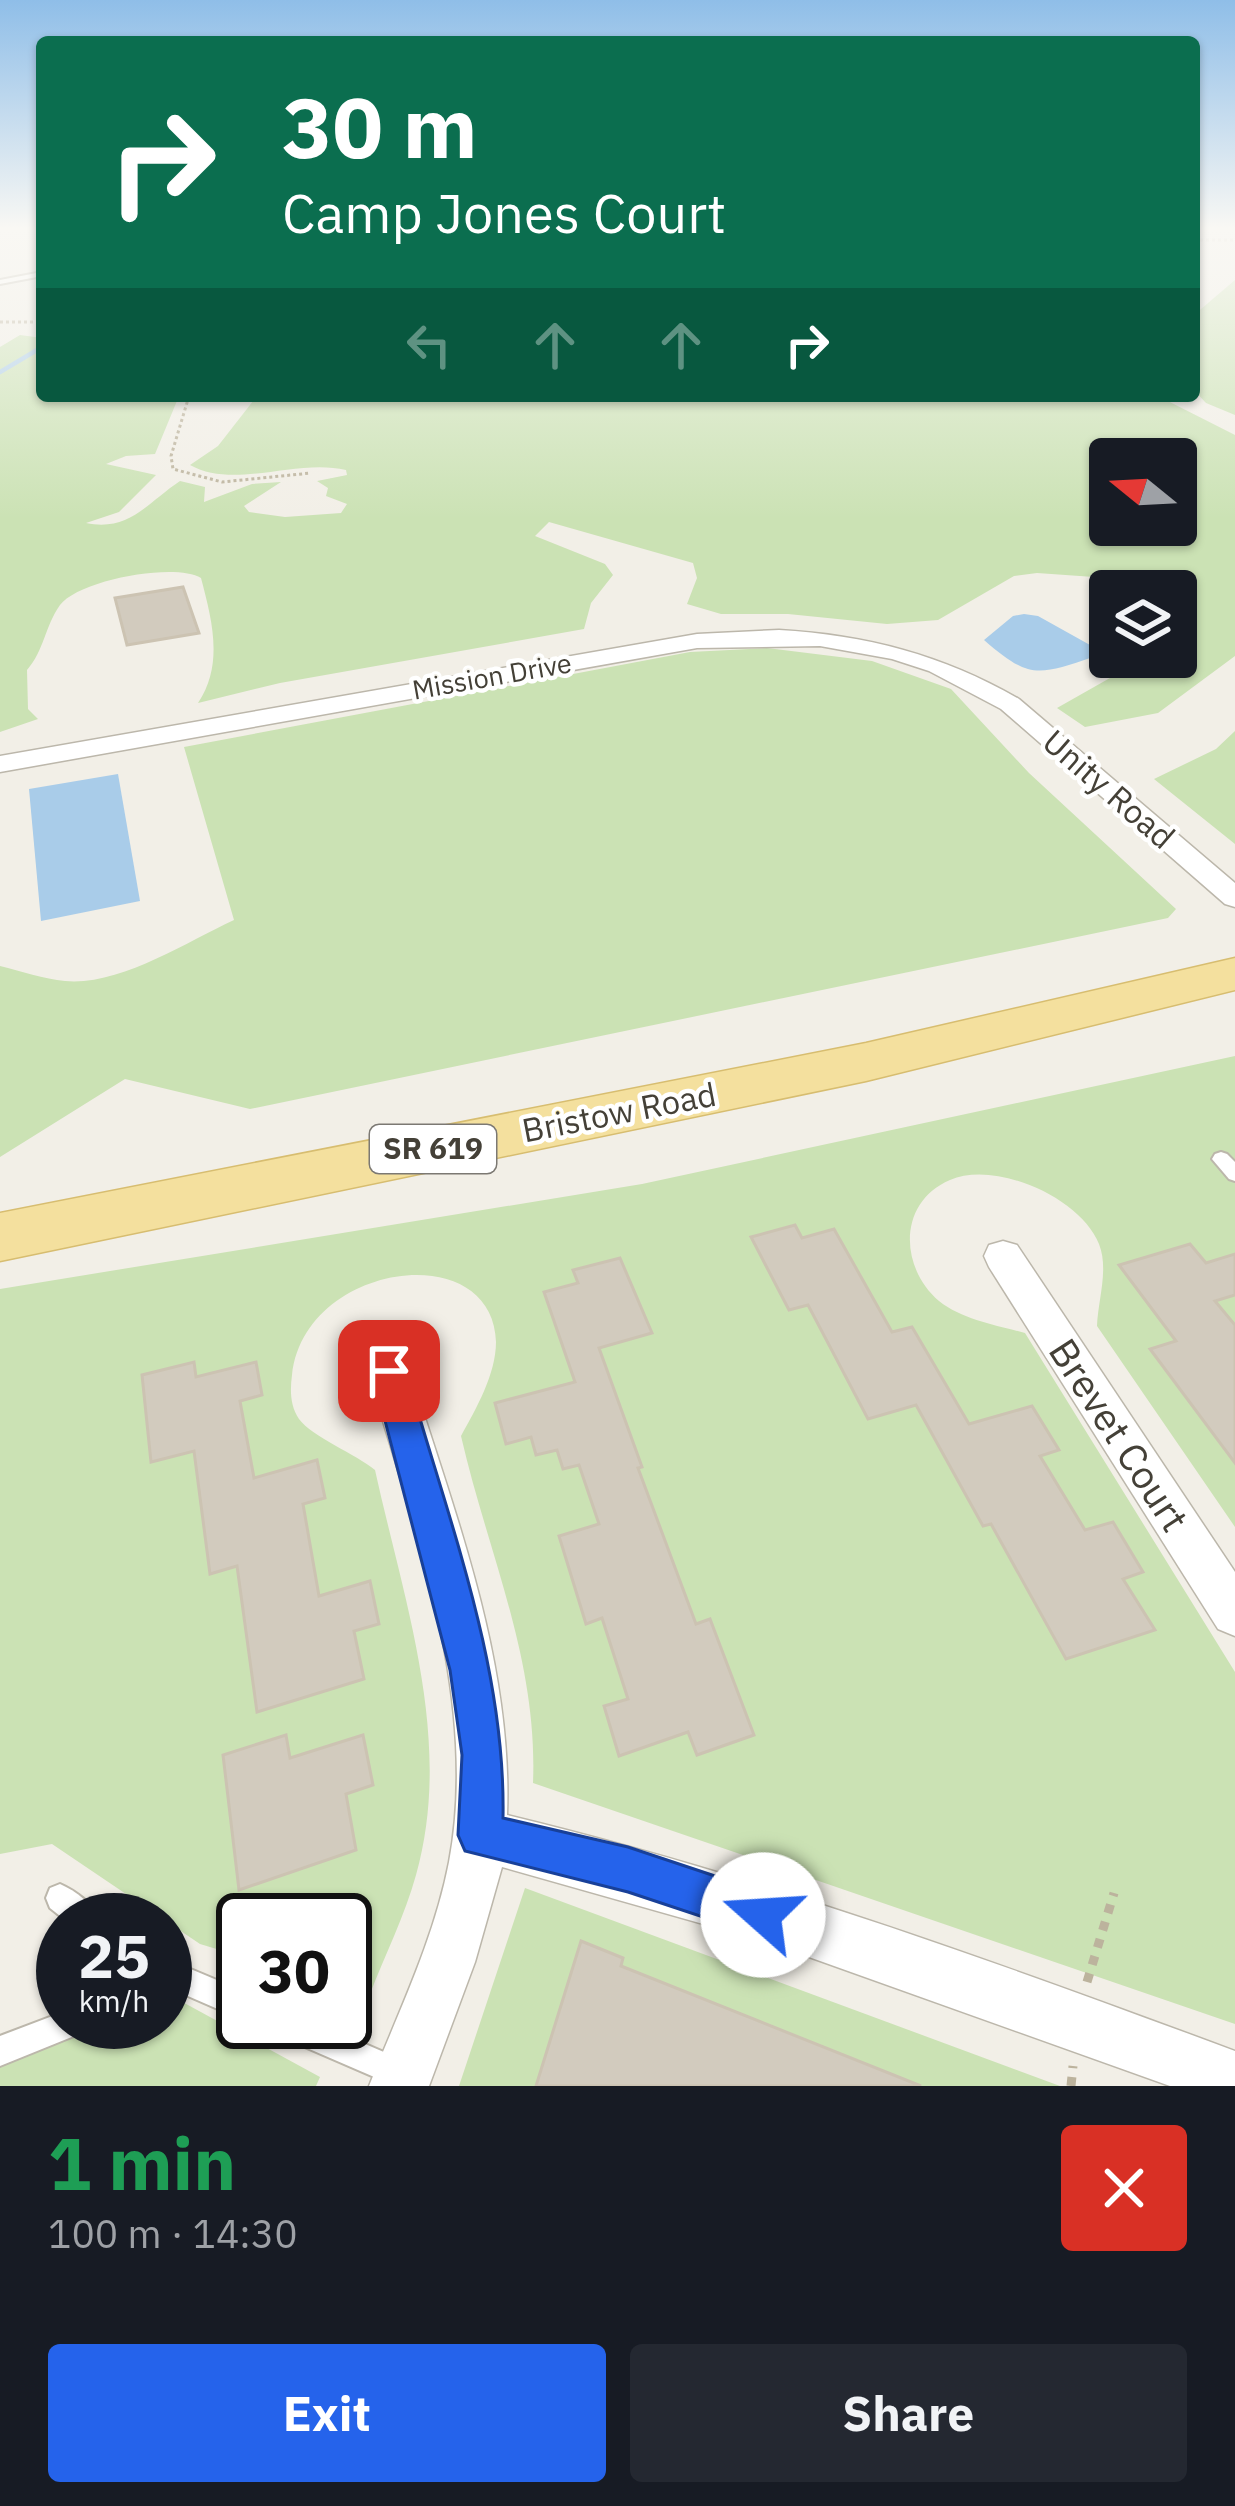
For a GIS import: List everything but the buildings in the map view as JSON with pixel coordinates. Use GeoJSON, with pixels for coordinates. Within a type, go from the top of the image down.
{"type":"FeatureCollection","features":[{"type":"Feature","properties":{"kind":"main road","name":"Bristow Road"},"geometry":{"type":"LineString","coordinates":[[0,1237],[866,1062],[1235,974]]}},
{"type":"Feature","properties":{"kind":"street","name":"Mission Drive"},"geometry":{"type":"LineString","coordinates":[[0,764],[738,636],[874,646],[980,684]]}},
{"type":"Feature","properties":{"kind":"street","name":"Unity Road"},"geometry":{"type":"LineString","coordinates":[[980,684],[1010,704],[1235,898]]}},
{"type":"Feature","properties":{"kind":"street","name":"Brevet Court"},"geometry":{"type":"LineString","coordinates":[[1004,1256],[1235,1613]]}},
{"type":"Feature","properties":{"kind":"street"},"geometry":{"type":"LineString","coordinates":[[389,1371],[470,1670],[483,1755],[480,1835],[461,1918],[401,2080]]}},
{"type":"Feature","properties":{"kind":"street"},"geometry":{"type":"LineString","coordinates":[[480,1835],[628,1869],[1076,2021],[1235,2081]]}},
{"type":"Feature","properties":{"kind":"lane"},"geometry":{"type":"LineString","coordinates":[[0,2051],[36,2037]]}},
{"type":"Feature","properties":{"kind":"lane"},"geometry":{"type":"LineString","coordinates":[[336,2049],[401,2080]]}},
{"type":"Feature","properties":{"kind":"path"},"geometry":{"type":"LineString","coordinates":[[187,402],[171,456],[173,469],[181,474],[223,481],[311,472]]}},
{"type":"Feature","properties":{"kind":"green space"},"geometry":{"type":"Polygon","coordinates":[[[1200,324],[1235,324],[1235,415],[1200,396],[1200,324]]]}},
{"type":"Feature","properties":{"kind":"green space"},"geometry":{"type":"Polygon","coordinates":[[[20,335],[36,337],[36,402],[177,402],[155,454],[126,456],[106,464],[156,475],[119,512],[86,523],[101,525],[137,514],[180,481],[205,487],[204,502],[252,484],[281,482],[244,506],[249,512],[285,517],[341,513],[347,504],[326,496],[328,488],[317,481],[347,475],[346,470],[327,467],[226,475],[190,465],[218,446],[252,402],[1170,402],[1235,435],[1235,656],[1158,713],[1085,727],[1057,708],[1110,678],[1197,678],[1197,570],[1014,576],[938,620],[887,624],[788,614],[721,614],[687,604],[697,578],[693,563],[549,522],[535,536],[605,564],[613,575],[591,603],[584,629],[280,683],[198,703],[213,657],[212,626],[201,578],[171,572],[128,576],[86,588],[60,605],[27,670],[28,709],[38,719],[0,732],[0,347],[20,335]]]}},
{"type":"Feature","properties":{"kind":"green space"},"geometry":{"type":"Polygon","coordinates":[[[767,648],[872,661],[951,689],[1029,773],[1176,909],[1168,918],[250,1109],[125,1079],[0,1157],[0,966],[65,981],[108,977],[234,920],[184,747],[690,652],[767,648]]]}},
{"type":"Feature","properties":{"kind":"green space"},"geometry":{"type":"Polygon","coordinates":[[[1235,731],[1235,844],[1154,779],[1216,749],[1235,731]]]}},
{"type":"Feature","properties":{"kind":"green space"},"geometry":{"type":"Polygon","coordinates":[[[1235,1056],[1235,1527],[1097,1326],[1102,1254],[1089,1227],[1075,1212],[1013,1179],[969,1175],[933,1190],[913,1219],[910,1236],[917,1271],[939,1301],[969,1317],[1025,1333],[1235,1672],[1235,2024],[533,1783],[528,1693],[520,1650],[461,1436],[489,1379],[496,1342],[487,1308],[465,1287],[433,1276],[397,1276],[361,1287],[329,1307],[304,1337],[291,1381],[294,1409],[305,1426],[375,1470],[421,1671],[430,1773],[426,1824],[416,1875],[372,1989],[372,1893],[216,1893],[216,1949],[192,1939],[192,1893],[125,1893],[52,1844],[0,1854],[0,1289],[642,1184],[1235,1056]]]}},
{"type":"Feature","properties":{"kind":"green space"},"geometry":{"type":"Polygon","coordinates":[[[525,1888],[1060,2086],[459,2086],[525,1888]]]}},
{"type":"Feature","properties":{"kind":"green space"},"geometry":{"type":"Polygon","coordinates":[[[192,2007],[216,2020],[216,2049],[269,2049],[320,2077],[316,2086],[0,2086],[0,2067],[44,2049],[192,2049],[192,2007]]]}},
{"type":"Feature","properties":{"kind":"water"},"geometry":{"type":"Polygon","coordinates":[[[1013,616],[1038,616],[1089,644],[1089,658],[1046,670],[1012,662],[984,640],[1013,616]]]}},
{"type":"Feature","properties":{"kind":"water"},"geometry":{"type":"Polygon","coordinates":[[[118,774],[140,901],[41,921],[29,789],[118,774]]]}},
{"type":"Feature","properties":{"kind":"waterway"},"geometry":{"type":"LineString","coordinates":[[0,372],[36,351]]}},
{"type":"Feature","properties":{"kind":"route"},"geometry":{"type":"LineString","coordinates":[[389,1371],[470,1670],[483,1755],[480,1835],[628,1869],[763,1915]]}}]}
